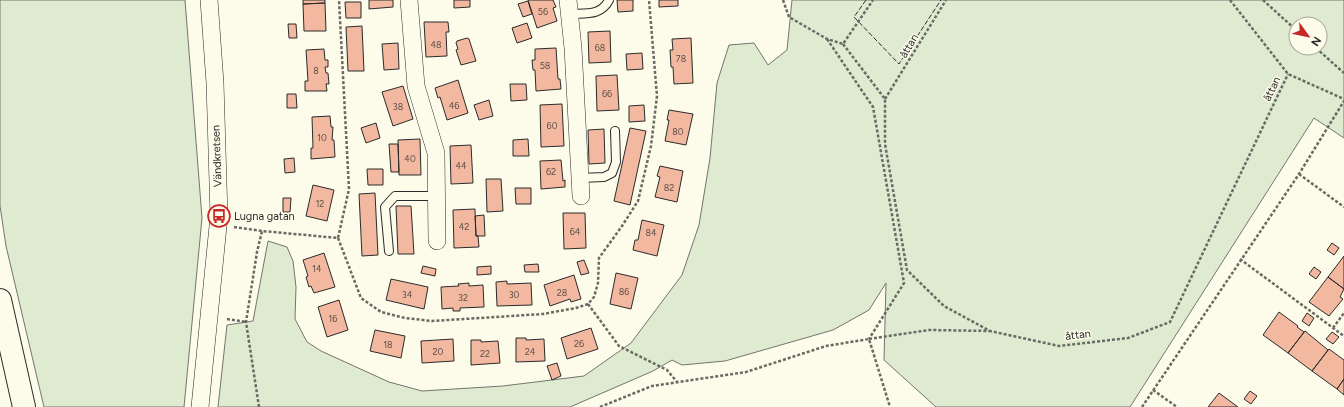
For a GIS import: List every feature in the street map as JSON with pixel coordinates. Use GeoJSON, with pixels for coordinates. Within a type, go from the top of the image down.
{"type":"FeatureCollection","features":[{"type":"Feature","properties":{"kind":"main road"},"geometry":{"type":"LineString","coordinates":[[0,300],[24,407]]}},
{"type":"Feature","properties":{"kind":"street","name":"Vändkretsen"},"geometry":{"type":"LineString","coordinates":[[200,407],[219,216],[215,83],[209,0]]}},
{"type":"Feature","properties":{"kind":"street"},"geometry":{"type":"LineString","coordinates":[[409,0],[416,86],[436,153],[437,241]]}},
{"type":"Feature","properties":{"kind":"street"},"geometry":{"type":"LineString","coordinates":[[569,7],[581,196]]}},
{"type":"Feature","properties":{"kind":"lane"},"geometry":{"type":"LineString","coordinates":[[569,7],[597,12],[605,8],[609,0]]}},
{"type":"Feature","properties":{"kind":"lane"},"geometry":{"type":"LineString","coordinates":[[580,178],[604,177],[612,173],[616,162],[614,131]]}},
{"type":"Feature","properties":{"kind":"lane"},"geometry":{"type":"LineString","coordinates":[[389,251],[385,207],[388,201],[395,196],[437,196]]}},
{"type":"Feature","properties":{"kind":"path"},"geometry":{"type":"LineString","coordinates":[[339,0],[349,190],[338,238],[361,298],[381,312],[432,321],[543,314],[588,304],[594,296],[598,284],[599,258],[638,201],[651,146],[656,96],[649,0]]}},
{"type":"Feature","properties":{"kind":"path"},"geometry":{"type":"LineString","coordinates":[[783,0],[789,17],[827,39],[844,44],[885,99]]}},
{"type":"Feature","properties":{"kind":"path"},"geometry":{"type":"LineString","coordinates":[[844,44],[873,0]]}},
{"type":"Feature","properties":{"kind":"path","name":"åttan"},"geometry":{"type":"LineString","coordinates":[[946,0],[885,99],[885,144],[907,270],[944,306],[990,331],[1060,346],[1128,338],[1170,322],[1288,74]]}},
{"type":"Feature","properties":{"kind":"path","name":"åttan"},"geometry":{"type":"LineString","coordinates":[[1230,0],[1288,74],[1344,100]]}},
{"type":"Feature","properties":{"kind":"path"},"geometry":{"type":"LineString","coordinates":[[1263,0],[1288,23]]}},
{"type":"Feature","properties":{"kind":"path"},"geometry":{"type":"LineString","coordinates":[[827,39],[873,107],[904,283],[869,339],[890,407]]}},
{"type":"Feature","properties":{"kind":"path"},"geometry":{"type":"LineString","coordinates":[[1325,56],[1344,73]]}},
{"type":"Feature","properties":{"kind":"path"},"geometry":{"type":"LineString","coordinates":[[1142,407],[1240,259],[1299,174],[1344,100]]}},
{"type":"Feature","properties":{"kind":"path"},"geometry":{"type":"LineString","coordinates":[[1299,174],[1344,207]]}},
{"type":"Feature","properties":{"kind":"path"},"geometry":{"type":"LineString","coordinates":[[232,227],[338,238]]}},
{"type":"Feature","properties":{"kind":"path"},"geometry":{"type":"LineString","coordinates":[[260,407],[246,322],[257,248],[262,231]]}},
{"type":"Feature","properties":{"kind":"path"},"geometry":{"type":"LineString","coordinates":[[1240,259],[1344,336]]}},
{"type":"Feature","properties":{"kind":"path"},"geometry":{"type":"LineString","coordinates":[[588,304],[619,346],[667,370],[677,382]]}},
{"type":"Feature","properties":{"kind":"path"},"geometry":{"type":"LineString","coordinates":[[1333,328],[1344,313]]}},
{"type":"Feature","properties":{"kind":"path"},"geometry":{"type":"LineString","coordinates":[[600,407],[652,386],[746,372],[826,346],[929,330],[990,331]]}},
{"type":"Feature","properties":{"kind":"path"},"geometry":{"type":"LineString","coordinates":[[1154,390],[1177,407]]}},
{"type":"Feature","properties":{"kind":"green space"},"geometry":{"type":"Polygon","coordinates":[[[0,0],[185,0],[202,218],[184,407],[44,407],[6,246],[0,206],[0,0]]]}},
{"type":"Feature","properties":{"kind":"green space"},"geometry":{"type":"Polygon","coordinates":[[[792,0],[1344,0],[1344,138],[1314,118],[1130,407],[936,407],[884,360],[886,283],[869,310],[833,330],[725,361],[682,365],[672,360],[653,371],[570,407],[218,407],[227,325],[253,321],[268,241],[287,247],[293,261],[296,287],[295,319],[307,342],[321,351],[389,382],[422,391],[503,386],[584,376],[631,343],[682,275],[699,225],[710,158],[717,83],[729,45],[754,43],[768,65],[787,50],[792,0]]]}},
{"type":"Feature","properties":{"kind":"building"},"geometry":{"type":"Polygon","coordinates":[[[303,0],[325,0],[325,3],[303,4],[303,0]]]}},
{"type":"Feature","properties":{"kind":"building"},"geometry":{"type":"Polygon","coordinates":[[[369,0],[393,0],[393,7],[369,9],[369,0]]]}},
{"type":"Feature","properties":{"kind":"building"},"geometry":{"type":"Polygon","coordinates":[[[454,0],[470,0],[470,7],[454,8],[454,0]]]}},
{"type":"Feature","properties":{"kind":"building"},"geometry":{"type":"Polygon","coordinates":[[[528,0],[553,0],[556,7],[553,8],[557,21],[537,28],[528,0]]]}},
{"type":"Feature","properties":{"kind":"building"},"geometry":{"type":"Polygon","coordinates":[[[617,0],[633,0],[633,11],[618,12],[617,0]]]}},
{"type":"Feature","properties":{"kind":"building"},"geometry":{"type":"Polygon","coordinates":[[[659,0],[678,0],[678,6],[659,7],[659,0]]]}},
{"type":"Feature","properties":{"kind":"building"},"geometry":{"type":"Polygon","coordinates":[[[528,1],[532,14],[523,17],[518,4],[528,1]]]}},
{"type":"Feature","properties":{"kind":"building"},"geometry":{"type":"Polygon","coordinates":[[[345,2],[361,2],[361,18],[346,18],[345,2]]]}},
{"type":"Feature","properties":{"kind":"building"},"geometry":{"type":"Polygon","coordinates":[[[325,3],[326,31],[304,31],[303,4],[325,3]]]}},
{"type":"Feature","properties":{"kind":"building"},"geometry":{"type":"Polygon","coordinates":[[[424,22],[448,22],[449,32],[446,32],[447,56],[426,57],[424,22]]]}},
{"type":"Feature","properties":{"kind":"building"},"geometry":{"type":"Polygon","coordinates":[[[527,23],[532,38],[517,43],[512,28],[527,23]]]}},
{"type":"Feature","properties":{"kind":"building"},"geometry":{"type":"Polygon","coordinates":[[[288,24],[296,24],[297,38],[289,38],[288,24]]]}},
{"type":"Feature","properties":{"kind":"building"},"geometry":{"type":"Polygon","coordinates":[[[362,26],[364,71],[348,71],[346,27],[362,26]]]}},
{"type":"Feature","properties":{"kind":"building"},"geometry":{"type":"Polygon","coordinates":[[[610,31],[611,62],[589,63],[588,32],[610,31]]]}},
{"type":"Feature","properties":{"kind":"building"},"geometry":{"type":"Polygon","coordinates":[[[467,38],[469,39],[476,61],[461,65],[456,50],[458,49],[456,43],[457,41],[467,38]]]}},
{"type":"Feature","properties":{"kind":"building"},"geometry":{"type":"Polygon","coordinates":[[[691,38],[693,83],[674,84],[670,50],[673,50],[672,39],[691,38]]]}},
{"type":"Feature","properties":{"kind":"building"},"geometry":{"type":"Polygon","coordinates":[[[398,43],[399,69],[384,70],[382,44],[398,43]]]}},
{"type":"Feature","properties":{"kind":"building"},"geometry":{"type":"Polygon","coordinates":[[[556,48],[558,79],[560,79],[561,89],[536,91],[535,70],[533,70],[532,60],[535,60],[535,49],[556,48]]]}},
{"type":"Feature","properties":{"kind":"building"},"geometry":{"type":"Polygon","coordinates":[[[324,49],[325,60],[328,60],[328,67],[325,67],[326,73],[328,73],[329,84],[326,84],[327,91],[305,91],[305,81],[308,81],[306,50],[324,49]]]}},
{"type":"Feature","properties":{"kind":"building"},"geometry":{"type":"Polygon","coordinates":[[[642,53],[643,69],[627,70],[626,54],[642,53]]]}},
{"type":"Feature","properties":{"kind":"building"},"geometry":{"type":"Polygon","coordinates":[[[617,75],[619,110],[597,111],[596,76],[617,75]]]}},
{"type":"Feature","properties":{"kind":"building"},"geometry":{"type":"Polygon","coordinates":[[[458,80],[468,113],[447,120],[440,97],[438,98],[435,88],[458,80]]]}},
{"type":"Feature","properties":{"kind":"building"},"geometry":{"type":"Polygon","coordinates":[[[510,84],[526,84],[527,100],[511,101],[510,84]]]}},
{"type":"Feature","properties":{"kind":"building"},"geometry":{"type":"Polygon","coordinates":[[[403,86],[413,119],[393,126],[382,92],[403,86]]]}},
{"type":"Feature","properties":{"kind":"building"},"geometry":{"type":"Polygon","coordinates":[[[287,94],[296,94],[297,108],[287,108],[287,94]]]}},
{"type":"Feature","properties":{"kind":"building"},"geometry":{"type":"Polygon","coordinates":[[[489,100],[493,116],[479,120],[474,105],[489,100]]]}},
{"type":"Feature","properties":{"kind":"building"},"geometry":{"type":"Polygon","coordinates":[[[562,104],[564,146],[541,147],[540,105],[562,104]]]}},
{"type":"Feature","properties":{"kind":"building"},"geometry":{"type":"Polygon","coordinates":[[[644,105],[645,121],[629,122],[629,106],[644,105]]]}},
{"type":"Feature","properties":{"kind":"building"},"geometry":{"type":"Polygon","coordinates":[[[669,110],[693,114],[686,145],[665,141],[669,120],[667,120],[669,110]]]}},
{"type":"Feature","properties":{"kind":"building"},"geometry":{"type":"Polygon","coordinates":[[[330,116],[331,127],[333,127],[332,140],[334,140],[335,157],[311,159],[311,148],[313,148],[312,117],[330,116]]]}},
{"type":"Feature","properties":{"kind":"building"},"geometry":{"type":"Polygon","coordinates":[[[376,123],[380,138],[366,143],[361,128],[376,123]]]}},
{"type":"Feature","properties":{"kind":"building"},"geometry":{"type":"Polygon","coordinates":[[[630,128],[646,131],[630,205],[614,201],[630,128]]]}},
{"type":"Feature","properties":{"kind":"building"},"geometry":{"type":"Polygon","coordinates":[[[604,129],[605,163],[589,164],[588,130],[604,129]]]}},
{"type":"Feature","properties":{"kind":"building"},"geometry":{"type":"Polygon","coordinates":[[[420,139],[421,175],[399,175],[398,140],[420,139]]]}},
{"type":"Feature","properties":{"kind":"building"},"geometry":{"type":"Polygon","coordinates":[[[528,139],[529,156],[513,156],[513,140],[528,139]]]}},
{"type":"Feature","properties":{"kind":"building"},"geometry":{"type":"Polygon","coordinates":[[[389,144],[398,144],[399,172],[391,172],[389,144]]]}},
{"type":"Feature","properties":{"kind":"building"},"geometry":{"type":"Polygon","coordinates":[[[471,145],[473,183],[451,184],[450,146],[471,145]]]}},
{"type":"Feature","properties":{"kind":"building"},"geometry":{"type":"Polygon","coordinates":[[[294,158],[295,172],[285,173],[284,159],[294,158]]]}},
{"type":"Feature","properties":{"kind":"building"},"geometry":{"type":"Polygon","coordinates":[[[561,160],[565,187],[541,189],[540,161],[561,160]]]}},
{"type":"Feature","properties":{"kind":"building"},"geometry":{"type":"Polygon","coordinates":[[[660,166],[683,171],[677,202],[655,197],[660,177],[657,176],[660,166]]]}},
{"type":"Feature","properties":{"kind":"building"},"geometry":{"type":"Polygon","coordinates":[[[367,169],[383,169],[383,185],[368,185],[367,169]]]}},
{"type":"Feature","properties":{"kind":"building"},"geometry":{"type":"Polygon","coordinates":[[[486,179],[501,179],[503,211],[487,212],[486,179]]]}},
{"type":"Feature","properties":{"kind":"building"},"geometry":{"type":"Polygon","coordinates":[[[313,185],[334,190],[327,221],[306,216],[313,185]]]}},
{"type":"Feature","properties":{"kind":"building"},"geometry":{"type":"Polygon","coordinates":[[[515,188],[531,188],[531,204],[516,204],[515,188]]]}},
{"type":"Feature","properties":{"kind":"building"},"geometry":{"type":"Polygon","coordinates":[[[375,193],[378,255],[362,256],[359,194],[375,193]]]}},
{"type":"Feature","properties":{"kind":"building"},"geometry":{"type":"Polygon","coordinates":[[[283,198],[291,198],[290,212],[283,212],[283,198]]]}},
{"type":"Feature","properties":{"kind":"building"},"geometry":{"type":"Polygon","coordinates":[[[396,206],[411,206],[414,254],[398,254],[396,206]]]}},
{"type":"Feature","properties":{"kind":"building"},"geometry":{"type":"Polygon","coordinates":[[[475,209],[476,236],[478,236],[479,247],[454,248],[453,210],[475,209]]]}},
{"type":"Feature","properties":{"kind":"building"},"geometry":{"type":"Polygon","coordinates":[[[563,213],[585,213],[586,248],[564,249],[563,213]]]}},
{"type":"Feature","properties":{"kind":"building"},"geometry":{"type":"Polygon","coordinates":[[[484,215],[485,236],[476,236],[475,216],[484,215]]]}},
{"type":"Feature","properties":{"kind":"building"},"geometry":{"type":"Polygon","coordinates":[[[642,220],[664,225],[657,256],[633,250],[635,240],[638,240],[642,220]]]}},
{"type":"Feature","properties":{"kind":"building"},"geometry":{"type":"Polygon","coordinates":[[[1332,243],[1339,248],[1334,255],[1327,250],[1332,243]]]}},
{"type":"Feature","properties":{"kind":"building"},"geometry":{"type":"Polygon","coordinates":[[[324,253],[335,287],[314,293],[311,286],[309,287],[306,277],[308,276],[303,260],[324,253]]]}},
{"type":"Feature","properties":{"kind":"building"},"geometry":{"type":"Polygon","coordinates":[[[1344,256],[1344,289],[1328,277],[1344,256]]]}},
{"type":"Feature","properties":{"kind":"building"},"geometry":{"type":"Polygon","coordinates":[[[584,260],[589,273],[581,275],[577,262],[584,260]]]}},
{"type":"Feature","properties":{"kind":"building"},"geometry":{"type":"Polygon","coordinates":[[[538,264],[539,272],[525,272],[524,265],[538,264]]]}},
{"type":"Feature","properties":{"kind":"building"},"geometry":{"type":"Polygon","coordinates":[[[423,266],[436,269],[435,276],[421,273],[423,266]]]}},
{"type":"Feature","properties":{"kind":"building"},"geometry":{"type":"Polygon","coordinates":[[[491,266],[491,274],[477,275],[477,267],[491,266]]]}},
{"type":"Feature","properties":{"kind":"building"},"geometry":{"type":"Polygon","coordinates":[[[1314,267],[1321,272],[1316,279],[1309,274],[1314,267]]]}},
{"type":"Feature","properties":{"kind":"building"},"geometry":{"type":"Polygon","coordinates":[[[616,273],[638,278],[631,309],[610,304],[616,273]]]}},
{"type":"Feature","properties":{"kind":"building"},"geometry":{"type":"Polygon","coordinates":[[[574,275],[581,299],[571,302],[570,299],[550,306],[544,285],[574,275]]]}},
{"type":"Feature","properties":{"kind":"building"},"geometry":{"type":"Polygon","coordinates":[[[1328,277],[1344,289],[1340,297],[1343,299],[1329,316],[1309,302],[1328,277]]]}},
{"type":"Feature","properties":{"kind":"building"},"geometry":{"type":"Polygon","coordinates":[[[391,279],[428,287],[424,309],[386,300],[391,279]]]}},
{"type":"Feature","properties":{"kind":"building"},"geometry":{"type":"Polygon","coordinates":[[[507,281],[507,284],[531,283],[532,305],[497,306],[496,282],[507,281]]]}},
{"type":"Feature","properties":{"kind":"building"},"geometry":{"type":"Polygon","coordinates":[[[469,283],[469,286],[483,285],[484,307],[460,308],[460,311],[453,311],[453,308],[442,309],[441,287],[459,286],[458,284],[469,283]]]}},
{"type":"Feature","properties":{"kind":"building"},"geometry":{"type":"Polygon","coordinates":[[[339,300],[348,330],[327,337],[318,307],[339,300]]]}},
{"type":"Feature","properties":{"kind":"building"},"geometry":{"type":"Polygon","coordinates":[[[1279,312],[1304,332],[1288,353],[1263,335],[1279,312]]]}},
{"type":"Feature","properties":{"kind":"building"},"geometry":{"type":"Polygon","coordinates":[[[1307,313],[1314,318],[1309,326],[1302,321],[1307,313]]]}},
{"type":"Feature","properties":{"kind":"building"},"geometry":{"type":"Polygon","coordinates":[[[591,328],[598,349],[567,359],[561,338],[591,328]]]}},
{"type":"Feature","properties":{"kind":"building"},"geometry":{"type":"Polygon","coordinates":[[[375,330],[405,336],[401,358],[370,351],[375,330]]]}},
{"type":"Feature","properties":{"kind":"building"},"geometry":{"type":"Polygon","coordinates":[[[1305,331],[1328,350],[1312,371],[1288,353],[1305,331]]]}},
{"type":"Feature","properties":{"kind":"building"},"geometry":{"type":"Polygon","coordinates":[[[1332,332],[1339,337],[1333,344],[1326,339],[1332,332]]]}},
{"type":"Feature","properties":{"kind":"building"},"geometry":{"type":"Polygon","coordinates":[[[516,338],[526,338],[526,340],[544,339],[545,361],[516,362],[516,338]]]}},
{"type":"Feature","properties":{"kind":"building"},"geometry":{"type":"Polygon","coordinates":[[[453,339],[454,361],[422,363],[421,341],[453,339]]]}},
{"type":"Feature","properties":{"kind":"building"},"geometry":{"type":"Polygon","coordinates":[[[471,340],[481,340],[481,342],[498,341],[500,363],[471,365],[471,340]]]}},
{"type":"Feature","properties":{"kind":"building"},"geometry":{"type":"Polygon","coordinates":[[[1329,349],[1344,360],[1344,379],[1337,389],[1312,371],[1329,349]]]}},
{"type":"Feature","properties":{"kind":"building"},"geometry":{"type":"Polygon","coordinates":[[[557,363],[561,376],[552,380],[547,366],[557,363]]]}},
{"type":"Feature","properties":{"kind":"building"},"geometry":{"type":"Polygon","coordinates":[[[1344,379],[1344,395],[1337,389],[1344,379]]]}},
{"type":"Feature","properties":{"kind":"building"},"geometry":{"type":"Polygon","coordinates":[[[1250,391],[1257,396],[1251,404],[1244,399],[1250,391]]]}},
{"type":"Feature","properties":{"kind":"building"},"geometry":{"type":"Polygon","coordinates":[[[1219,393],[1238,407],[1208,407],[1219,393]]]}},
{"type":"Feature","properties":{"kind":"fence"},"geometry":{"type":"LineString","coordinates":[[866,0],[854,17],[899,64],[941,0]]}},
{"type":"Feature","properties":{"kind":"place","name":"Lugna gatan"},"geometry":{"type":"Point","coordinates":[219,216]}}]}
